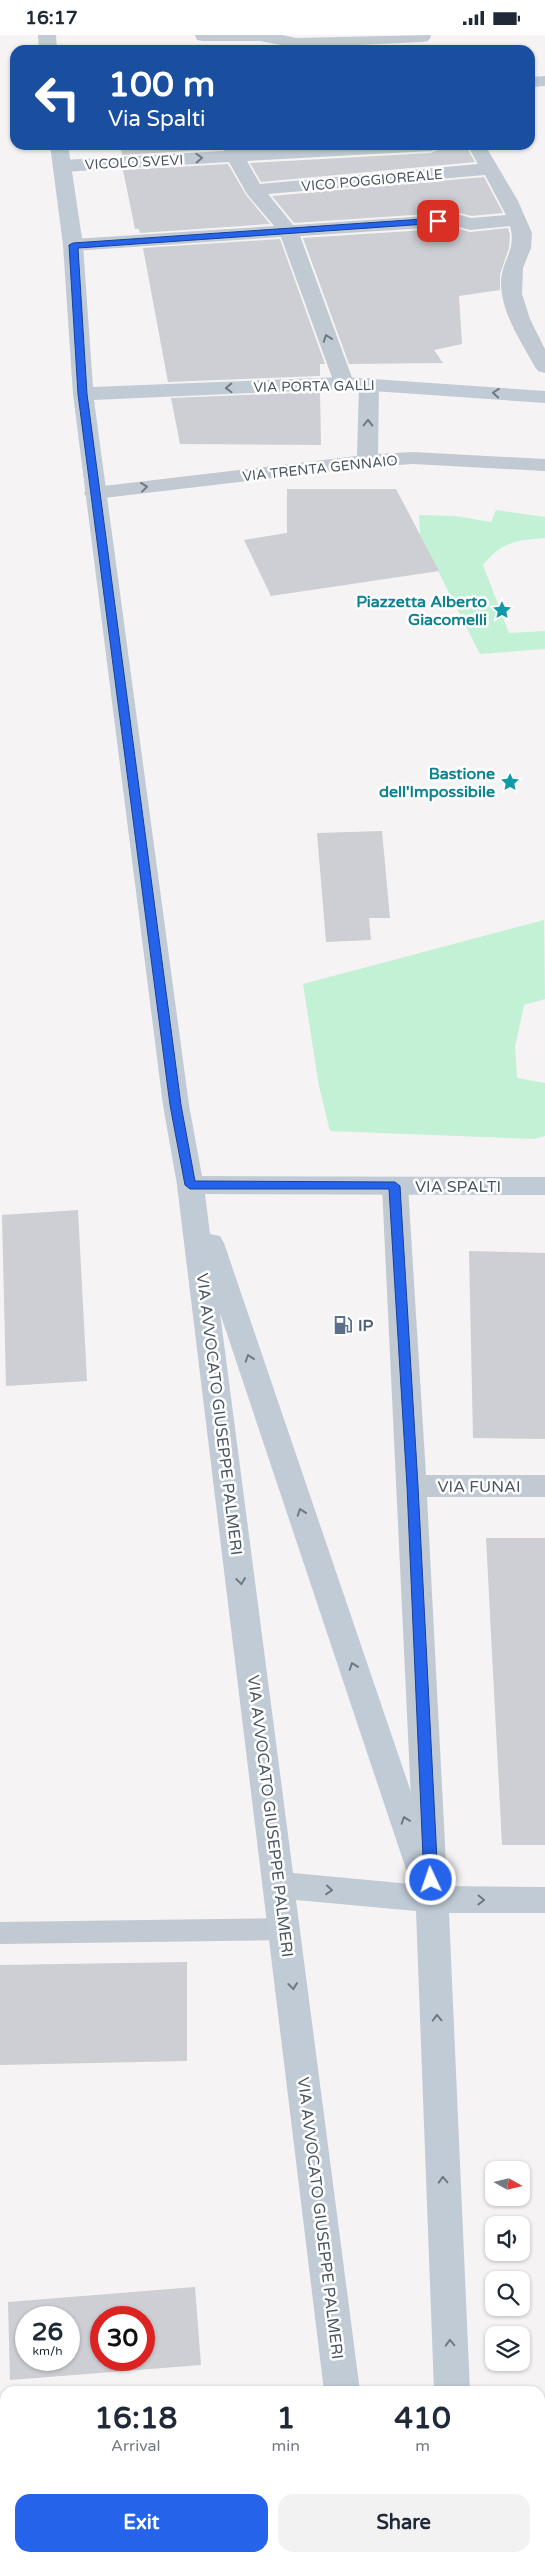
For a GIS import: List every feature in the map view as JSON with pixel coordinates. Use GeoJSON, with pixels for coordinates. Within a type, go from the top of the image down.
{"type":"FeatureCollection","features":[{"type":"Feature","properties":{"kind":"street"},"geometry":{"type":"LineString","coordinates":[[204,40],[260,37],[296,43],[424,41]]}},
{"type":"Feature","properties":{"kind":"street"},"geometry":{"type":"LineString","coordinates":[[60,150],[73,245],[83,394],[95,493],[174,1095],[190,1185]]}},
{"type":"Feature","properties":{"kind":"street","name":"VICOLO SVEVI"},"geometry":{"type":"LineString","coordinates":[[63,166],[233,151],[266,150]]}},
{"type":"Feature","properties":{"kind":"street"},"geometry":{"type":"LineString","coordinates":[[479,150],[526,228],[523,250],[513,266],[509,289],[521,323],[545,367]]}},
{"type":"Feature","properties":{"kind":"street"},"geometry":{"type":"LineString","coordinates":[[233,151],[254,190],[288,231],[344,383]]}},
{"type":"Feature","properties":{"kind":"street","name":"VICO POGGIOREALE"},"geometry":{"type":"LineString","coordinates":[[254,190],[490,169]]}},
{"type":"Feature","properties":{"kind":"street"},"geometry":{"type":"LineString","coordinates":[[73,245],[457,220],[470,224],[526,228]]}},
{"type":"Feature","properties":{"kind":"street","name":"VIA PORTA GALLI"},"geometry":{"type":"LineString","coordinates":[[83,394],[344,383],[545,397]]}},
{"type":"Feature","properties":{"kind":"street"},"geometry":{"type":"LineString","coordinates":[[367,461],[369,384]]}},
{"type":"Feature","properties":{"kind":"street","name":"VIA TRENTA GENNAIO"},"geometry":{"type":"LineString","coordinates":[[95,493],[367,461],[413,458],[545,465]]}},
{"type":"Feature","properties":{"kind":"street","name":"VIA SPALTI"},"geometry":{"type":"LineString","coordinates":[[190,1185],[545,1186]]}},
{"type":"Feature","properties":{"kind":"street","name":"VIA AVVOCATO GIUSEPPE PALMERI"},"geometry":{"type":"LineString","coordinates":[[190,1185],[286,1929],[341,2386]]}},
{"type":"Feature","properties":{"kind":"street","name":"VIA AVVOCATO GIUSEPPE PALMERI"},"geometry":{"type":"LineString","coordinates":[[190,1185],[432,1899]]}},
{"type":"Feature","properties":{"kind":"street","name":"VIA AVVOCATO GIUSEPPE PALMERI"},"geometry":{"type":"LineString","coordinates":[[395,1186],[432,1899],[452,2386]]}},
{"type":"Feature","properties":{"kind":"street","name":"VIA FUNAI"},"geometry":{"type":"LineString","coordinates":[[412,1486],[545,1486]]}},
{"type":"Feature","properties":{"kind":"street"},"geometry":{"type":"LineString","coordinates":[[280,1885],[432,1899],[545,1901]]}},
{"type":"Feature","properties":{"kind":"lane"},"geometry":{"type":"LineString","coordinates":[[0,1933],[286,1929]]}},
{"type":"Feature","properties":{"kind":"green space","name":"Piazzetta Alberto Giacomelli"},"geometry":{"type":"Polygon","coordinates":[[[496,510],[545,517],[545,538],[518,541],[503,547],[496,551],[483,565],[509,633],[545,631],[545,649],[480,654],[420,535],[419,515],[455,516],[491,522],[496,510]]]}},
{"type":"Feature","properties":{"kind":"green space"},"geometry":{"type":"Polygon","coordinates":[[[544,920],[545,999],[524,1005],[515,1047],[517,1078],[545,1083],[545,1136],[534,1139],[330,1131],[319,1086],[303,984],[544,920]]]}},
{"type":"Feature","properties":{"kind":"building"},"geometry":{"type":"Polygon","coordinates":[[[121,150],[205,150],[122,155],[121,150]]]}},
{"type":"Feature","properties":{"kind":"building"},"geometry":{"type":"Polygon","coordinates":[[[437,150],[468,150],[475,162],[261,182],[250,163],[431,153],[437,150]]]}},
{"type":"Feature","properties":{"kind":"building"},"geometry":{"type":"Polygon","coordinates":[[[228,164],[246,195],[270,224],[140,233],[139,229],[135,229],[123,170],[228,164]]]}},
{"type":"Feature","properties":{"kind":"building"},"geometry":{"type":"Polygon","coordinates":[[[484,177],[503,213],[471,216],[457,212],[294,223],[272,196],[484,177]]]}},
{"type":"Feature","properties":{"kind":"building"},"geometry":{"type":"Polygon","coordinates":[[[456,228],[470,232],[508,228],[510,235],[509,248],[500,274],[500,290],[459,296],[462,344],[434,350],[443,363],[349,364],[303,238],[456,228]]]}},
{"type":"Feature","properties":{"kind":"building"},"geometry":{"type":"Polygon","coordinates":[[[280,239],[325,364],[320,364],[320,376],[168,382],[143,248],[280,239]]]}},
{"type":"Feature","properties":{"kind":"building"},"geometry":{"type":"Polygon","coordinates":[[[320,392],[321,445],[180,444],[171,398],[320,392]]]}},
{"type":"Feature","properties":{"kind":"building"},"geometry":{"type":"Polygon","coordinates":[[[287,489],[396,489],[439,571],[271,596],[244,540],[287,533],[287,489]]]}},
{"type":"Feature","properties":{"kind":"building"},"geometry":{"type":"Polygon","coordinates":[[[382,831],[390,918],[369,918],[371,940],[326,942],[317,833],[382,831]]]}},
{"type":"Feature","properties":{"kind":"building"},"geometry":{"type":"Polygon","coordinates":[[[78,1210],[87,1381],[6,1386],[2,1215],[78,1210]]]}},
{"type":"Feature","properties":{"kind":"building"},"geometry":{"type":"Polygon","coordinates":[[[469,1251],[545,1253],[545,1439],[473,1438],[469,1251]]]}},
{"type":"Feature","properties":{"kind":"building"},"geometry":{"type":"Polygon","coordinates":[[[486,1538],[545,1538],[545,1845],[502,1845],[486,1538]]]}},
{"type":"Feature","properties":{"kind":"building"},"geometry":{"type":"Polygon","coordinates":[[[187,1962],[187,2061],[0,2065],[0,1965],[187,1962]]]}},
{"type":"Feature","properties":{"kind":"building"},"geometry":{"type":"Polygon","coordinates":[[[195,2287],[201,2365],[155,2369],[155,2306],[90,2306],[90,2371],[125,2371],[10,2380],[8,2302],[195,2287]]]}},
{"type":"Feature","properties":{"kind":"place","name":"Piazzetta Alberto Giacomelli"},"geometry":{"type":"Point","coordinates":[502,610]}},
{"type":"Feature","properties":{"kind":"place","name":"Bastione dell'Impossibile"},"geometry":{"type":"Point","coordinates":[510,782]}},
{"type":"Feature","properties":{"kind":"place","name":"IP"},"geometry":{"type":"Point","coordinates":[343,1325]}},
{"type":"Feature","properties":{"kind":"route"},"geometry":{"type":"LineString","coordinates":[[431,1880],[395,1186],[190,1185],[176,1105],[83,394],[73,245],[438,221]]}}]}
